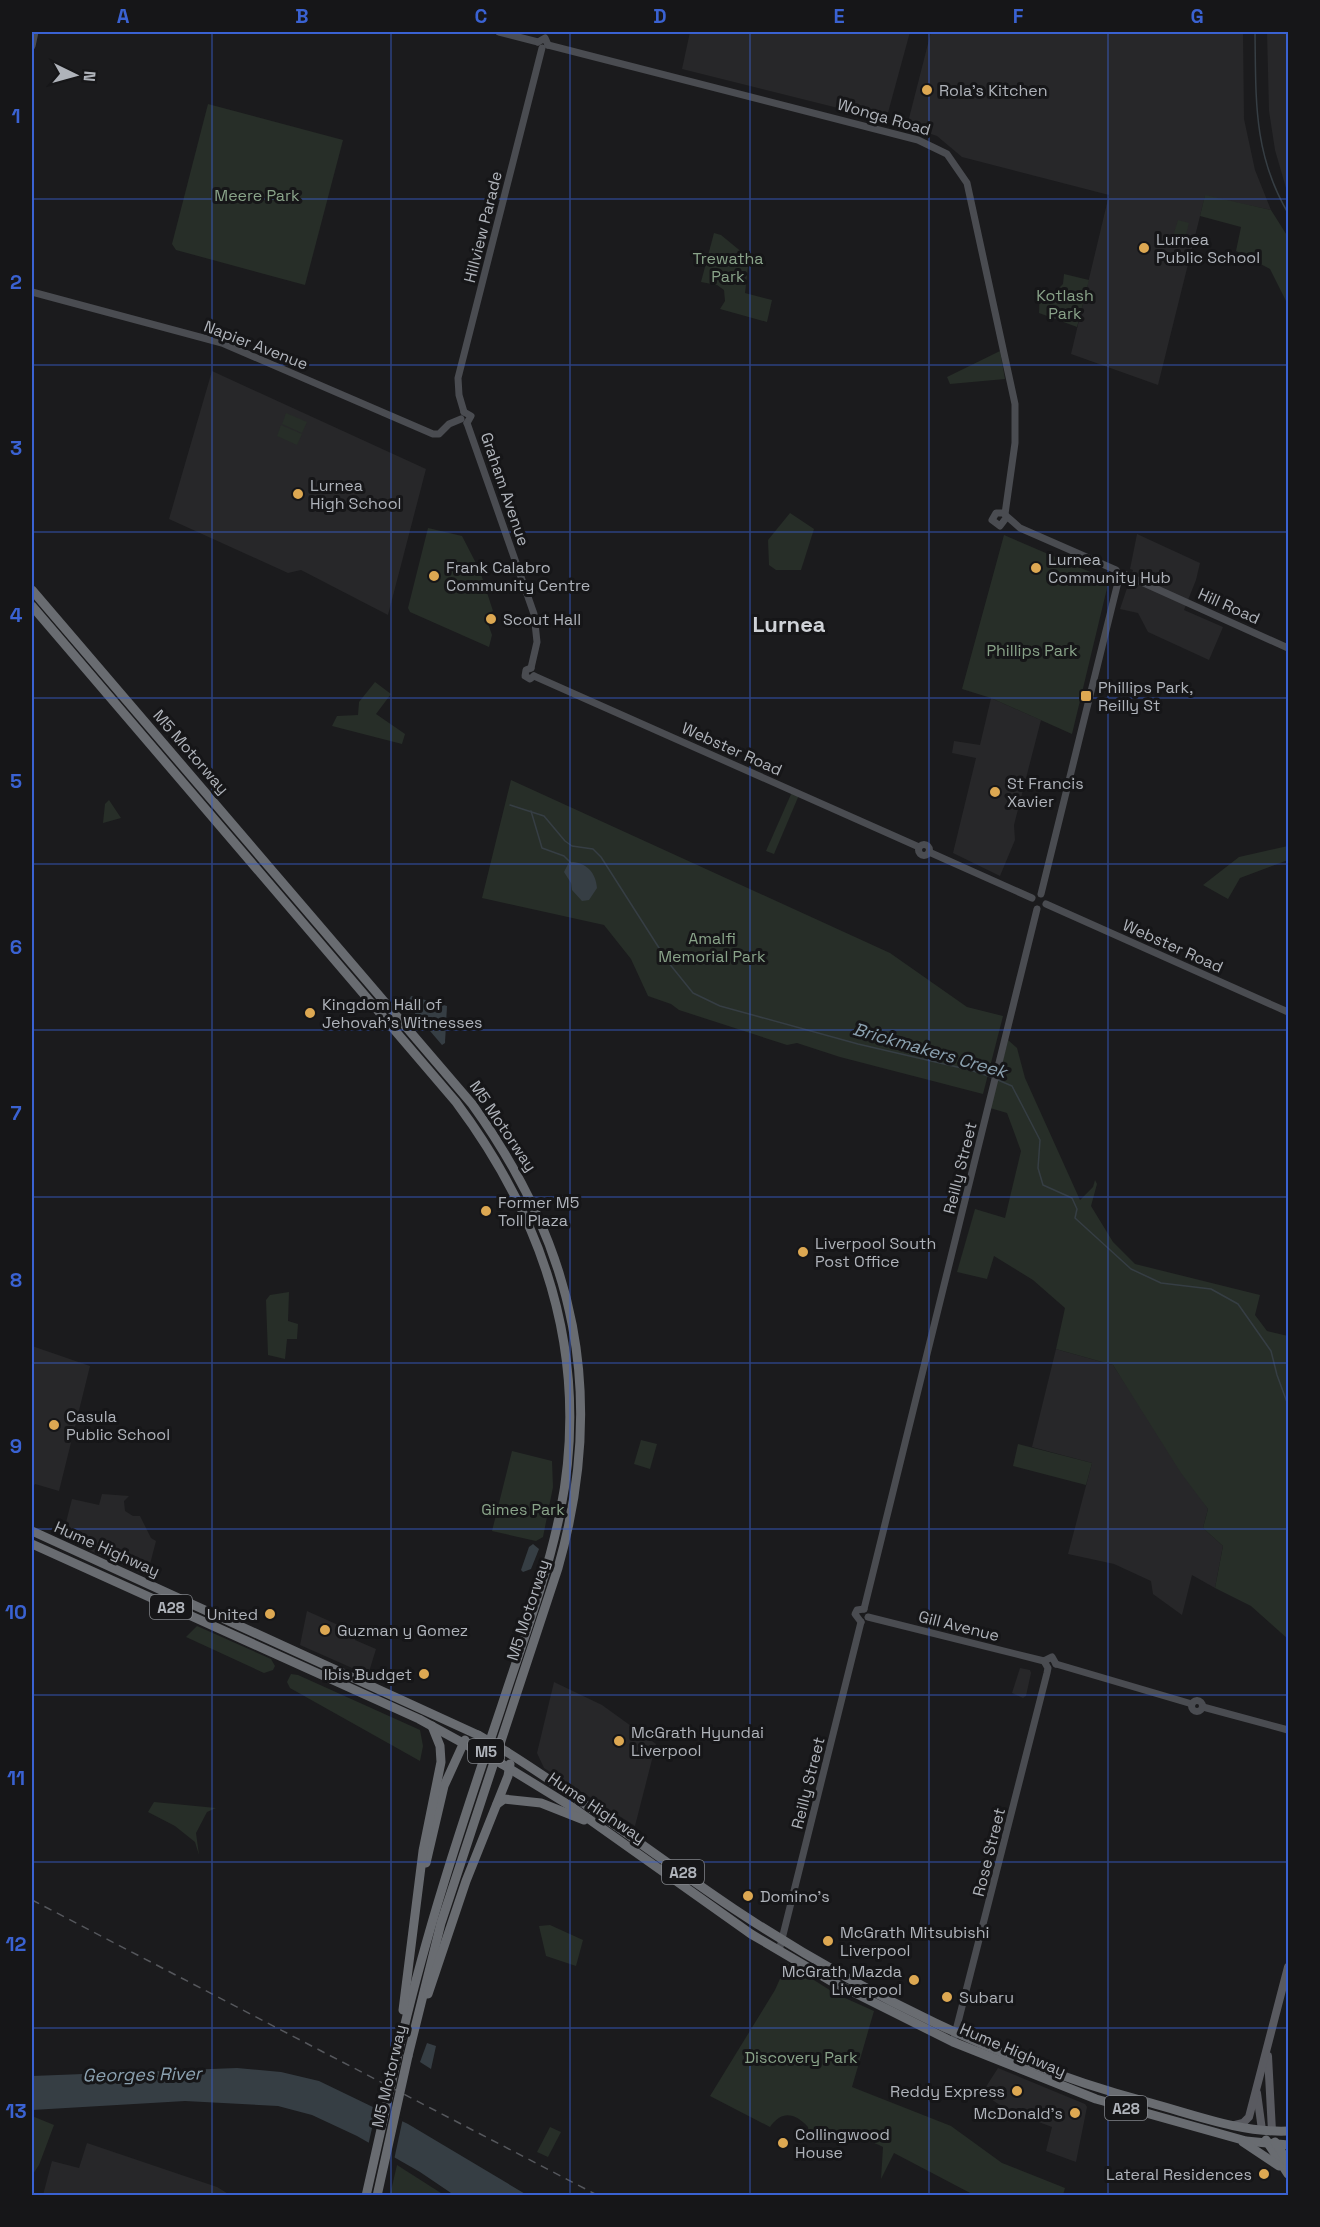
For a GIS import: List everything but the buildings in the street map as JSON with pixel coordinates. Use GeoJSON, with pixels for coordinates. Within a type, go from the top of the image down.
{"type":"FeatureCollection","features":[{"type":"Feature","properties":{"kind":"highway","name":"M5 Motorway"},"geometry":{"type":"LineString","coordinates":[[32,590],[472,1104],[505,1151],[532,1198],[564,1287],[577,1349],[581,1407],[580,1458],[572,1513],[558,1568],[441,1923],[366,2196]]}},
{"type":"Feature","properties":{"kind":"highway","name":"M5 Motorway"},"geometry":{"type":"LineString","coordinates":[[32,606],[456,1102],[488,1146],[516,1193],[544,1261],[553,1294],[565,1351],[569,1395],[569,1445],[561,1510],[543,1582],[424,1947],[377,2196]]}},
{"type":"Feature","properties":{"kind":"highway","name":"Hume Highway"},"geometry":{"type":"LineString","coordinates":[[32,1531],[478,1735],[491,1743],[506,1761],[722,1915],[831,1981],[953,2042],[1087,2096],[1239,2139],[1272,2145]]}},
{"type":"Feature","properties":{"kind":"highway","name":"Hume Highway"},"geometry":{"type":"LineString","coordinates":[[32,1544],[432,1726],[472,1748],[506,1761],[782,1939],[849,1978],[957,2032],[1093,2087],[1233,2125],[1267,2130]]}},
{"type":"Feature","properties":{"kind":"highway"},"geometry":{"type":"LineString","coordinates":[[403,2055],[423,1851],[441,1762],[440,1746],[432,1726]]}},
{"type":"Feature","properties":{"kind":"highway"},"geometry":{"type":"LineString","coordinates":[[418,1895],[444,1786],[463,1743],[470,1736],[478,1735]]}},
{"type":"Feature","properties":{"kind":"highway"},"geometry":{"type":"LineString","coordinates":[[403,2055],[497,1804],[506,1761]]}},
{"type":"Feature","properties":{"kind":"highway"},"geometry":{"type":"LineString","coordinates":[[497,1804],[504,1799],[528,1800],[592,1822]]}},
{"type":"Feature","properties":{"kind":"highway"},"geometry":{"type":"LineString","coordinates":[[1267,2130],[1272,2145],[1286,2168]]}},
{"type":"Feature","properties":{"kind":"highway","name":"A28"},"geometry":{"type":"LineString","coordinates":[[1267,2130],[1288,2131]]}},
{"type":"Feature","properties":{"kind":"highway"},"geometry":{"type":"LineString","coordinates":[[1239,2139],[1286,2168]]}},
{"type":"Feature","properties":{"kind":"highway","name":"A28"},"geometry":{"type":"LineString","coordinates":[[1272,2145],[1288,2145]]}},
{"type":"Feature","properties":{"kind":"main road"},"geometry":{"type":"LineString","coordinates":[[1233,2125],[1241,2124],[1248,2118],[1288,1966]]}},
{"type":"Feature","properties":{"kind":"main road"},"geometry":{"type":"LineString","coordinates":[[1267,2130],[1268,2048]]}},
{"type":"Feature","properties":{"kind":"main road"},"geometry":{"type":"LineString","coordinates":[[1259,2076],[1257,2097],[1267,2130]]}},
{"type":"Feature","properties":{"kind":"street"},"geometry":{"type":"LineString","coordinates":[[32,46],[35,32]]}},
{"type":"Feature","properties":{"kind":"street","name":"Wonga Road"},"geometry":{"type":"LineString","coordinates":[[499,32],[542,45],[867,125],[927,143],[947,154],[967,183],[1013,391],[1015,443],[1003,515]]}},
{"type":"Feature","properties":{"kind":"street","name":"Hillview Parade"},"geometry":{"type":"LineString","coordinates":[[464,418],[458,378],[542,45]]}},
{"type":"Feature","properties":{"kind":"street","name":"Napier Avenue"},"geometry":{"type":"LineString","coordinates":[[32,292],[226,344],[433,434],[439,434],[449,424],[464,418]]}},
{"type":"Feature","properties":{"kind":"street","name":"Graham Avenue"},"geometry":{"type":"LineString","coordinates":[[464,418],[534,614],[537,642],[531,668],[535,671],[534,676]]}},
{"type":"Feature","properties":{"kind":"street"},"geometry":{"type":"LineString","coordinates":[[1003,515],[1003,525]]}},
{"type":"Feature","properties":{"kind":"street"},"geometry":{"type":"LineString","coordinates":[[1003,515],[1020,528],[993,522],[993,516],[1003,515]]}},
{"type":"Feature","properties":{"kind":"street","name":"Hill Road"},"geometry":{"type":"LineString","coordinates":[[1020,528],[1116,570],[1123,568],[1122,577],[1288,648]]}},
{"type":"Feature","properties":{"kind":"street"},"geometry":{"type":"LineString","coordinates":[[1041,894],[1122,577]]}},
{"type":"Feature","properties":{"kind":"street","name":"Webster Road"},"geometry":{"type":"LineString","coordinates":[[534,676],[919,847],[921,855],[929,852],[1032,898]]}},
{"type":"Feature","properties":{"kind":"street"},"geometry":{"type":"LineString","coordinates":[[1041,894],[1046,899],[1046,904],[1037,909],[1032,903],[1032,898],[1041,894]]}},
{"type":"Feature","properties":{"kind":"street","name":"Webster Road"},"geometry":{"type":"LineString","coordinates":[[1046,904],[1288,1012]]}},
{"type":"Feature","properties":{"kind":"street","name":"Reilly Street"},"geometry":{"type":"LineString","coordinates":[[779,1951],[861,1622],[855,1614],[857,1610],[864,1609],[1037,909]]}},
{"type":"Feature","properties":{"kind":"street"},"geometry":{"type":"LineString","coordinates":[[861,1622],[868,1617],[864,1609]]}},
{"type":"Feature","properties":{"kind":"street","name":"Gill Avenue"},"geometry":{"type":"LineString","coordinates":[[868,1617],[1044,1661]]}},
{"type":"Feature","properties":{"kind":"street"},"geometry":{"type":"LineString","coordinates":[[1056,1664],[1052,1657],[1044,1661],[1048,1668],[1056,1664],[1192,1704],[1199,1700],[1203,1707],[1288,1730]]}},
{"type":"Feature","properties":{"kind":"street","name":"Rose Street"},"geometry":{"type":"LineString","coordinates":[[953,2042],[1048,1668]]}},
{"type":"Feature","properties":{"kind":"shaded area"},"geometry":{"type":"Polygon","coordinates":[[[690,32],[910,32],[886,120],[682,69],[690,32]]]}},
{"type":"Feature","properties":{"kind":"shaded area"},"geometry":{"type":"Polygon","coordinates":[[[931,32],[1243,32],[1244,119],[1255,170],[1271,210],[1205,196],[1158,385],[1071,354],[1109,195],[962,157],[937,136],[907,126],[931,32]]]}},
{"type":"Feature","properties":{"kind":"shaded area"},"geometry":{"type":"Polygon","coordinates":[[[1267,32],[1288,32],[1288,195],[1275,150],[1269,111],[1267,32]]]}},
{"type":"Feature","properties":{"kind":"shaded area","name":"Lurnea High School"},"geometry":{"type":"Polygon","coordinates":[[[212,371],[426,469],[388,615],[301,570],[288,573],[169,519],[212,371]]]}},
{"type":"Feature","properties":{"kind":"shaded area"},"geometry":{"type":"Polygon","coordinates":[[[1137,534],[1200,563],[1184,610],[1223,627],[1209,660],[1148,632],[1138,613],[1120,609],[1133,570],[1130,569],[1137,534]]]}},
{"type":"Feature","properties":{"kind":"shaded area","name":"St Francis Xavier"},"geometry":{"type":"Polygon","coordinates":[[[991,698],[1041,720],[1014,825],[1015,840],[1000,876],[953,853],[976,758],[952,753],[954,741],[980,745],[991,698]]]}},
{"type":"Feature","properties":{"kind":"shaded area","name":"Casula Public School"},"geometry":{"type":"Polygon","coordinates":[[[32,1346],[90,1366],[59,1491],[35,1484],[32,1489],[32,1346]]]}},
{"type":"Feature","properties":{"kind":"shaded area"},"geometry":{"type":"Polygon","coordinates":[[[1056,1349],[1113,1365],[1208,1509],[1203,1528],[1223,1546],[1215,1588],[1192,1575],[1182,1615],[1153,1594],[1151,1581],[1114,1564],[1068,1554],[1092,1463],[1032,1447],[1056,1349]]]}},
{"type":"Feature","properties":{"kind":"shaded area"},"geometry":{"type":"Polygon","coordinates":[[[102,1494],[129,1496],[124,1501],[125,1511],[133,1516],[140,1516],[151,1538],[156,1541],[147,1576],[62,1538],[72,1499],[99,1505],[102,1494]]]}},
{"type":"Feature","properties":{"kind":"shaded area"},"geometry":{"type":"Polygon","coordinates":[[[307,1611],[356,1633],[355,1640],[376,1649],[368,1675],[300,1645],[307,1611]]]}},
{"type":"Feature","properties":{"kind":"shaded area"},"geometry":{"type":"Polygon","coordinates":[[[1020,1668],[1030,1670],[1031,1673],[1026,1696],[1023,1698],[1012,1693],[1020,1668]]]}},
{"type":"Feature","properties":{"kind":"shaded area"},"geometry":{"type":"Polygon","coordinates":[[[554,1682],[602,1705],[656,1744],[635,1826],[544,1768],[537,1753],[554,1682]]]}},
{"type":"Feature","properties":{"kind":"shaded area"},"geometry":{"type":"Polygon","coordinates":[[[998,2068],[1085,2104],[1087,2107],[1076,2162],[1046,2151],[1052,2127],[1028,2118],[1025,2122],[982,2093],[998,2068]]]}},
{"type":"Feature","properties":{"kind":"shaded area"},"geometry":{"type":"Polygon","coordinates":[[[87,2143],[217,2187],[230,2195],[43,2195],[52,2161],[79,2168],[87,2143]]]}},
{"type":"Feature","properties":{"kind":"green space","name":"Meere Park"},"geometry":{"type":"Polygon","coordinates":[[[208,104],[343,140],[305,285],[176,250],[172,244],[208,104]]]}},
{"type":"Feature","properties":{"kind":"green space"},"geometry":{"type":"Polygon","coordinates":[[[1205,195],[1271,210],[1288,237],[1288,305],[1270,269],[1236,251],[1241,227],[1200,216],[1205,195]]]}},
{"type":"Feature","properties":{"kind":"green space"},"geometry":{"type":"Polygon","coordinates":[[[1178,220],[1189,223],[1183,246],[1171,243],[1178,220]]]}},
{"type":"Feature","properties":{"kind":"green space","name":"Trewatha Park"},"geometry":{"type":"Polygon","coordinates":[[[714,233],[721,235],[749,258],[745,293],[772,300],[767,322],[720,309],[725,301],[724,290],[717,285],[701,282],[714,233]]]}},
{"type":"Feature","properties":{"kind":"green space","name":"Kotlash Park"},"geometry":{"type":"Polygon","coordinates":[[[1064,274],[1089,280],[1077,327],[1039,313],[1040,288],[1047,291],[1057,290],[1063,284],[1064,274]]]}},
{"type":"Feature","properties":{"kind":"green space"},"geometry":{"type":"Polygon","coordinates":[[[1000,351],[1005,379],[950,384],[947,377],[1000,351]]]}},
{"type":"Feature","properties":{"kind":"green space"},"geometry":{"type":"Polygon","coordinates":[[[286,413],[307,422],[302,433],[282,424],[286,413]]]}},
{"type":"Feature","properties":{"kind":"green space"},"geometry":{"type":"Polygon","coordinates":[[[281,425],[302,434],[297,445],[277,436],[281,425]]]}},
{"type":"Feature","properties":{"kind":"green space"},"geometry":{"type":"Polygon","coordinates":[[[790,513],[814,529],[801,570],[776,570],[769,565],[768,540],[790,513]]]}},
{"type":"Feature","properties":{"kind":"green space"},"geometry":{"type":"Polygon","coordinates":[[[428,528],[462,536],[480,571],[493,611],[485,615],[492,635],[489,647],[410,612],[408,608],[428,528]]]}},
{"type":"Feature","properties":{"kind":"green space","name":"Phillips Park"},"geometry":{"type":"Polygon","coordinates":[[[1004,535],[1109,580],[1072,734],[991,698],[962,689],[1004,535]]]}},
{"type":"Feature","properties":{"kind":"green space"},"geometry":{"type":"Polygon","coordinates":[[[375,682],[391,694],[376,714],[405,734],[402,744],[332,726],[337,716],[358,715],[359,702],[375,682]]]}},
{"type":"Feature","properties":{"kind":"green space","name":"Amalfi Memorial Park"},"geometry":{"type":"Polygon","coordinates":[[[511,780],[890,953],[967,1007],[1003,1016],[983,1094],[840,1057],[797,1043],[787,1045],[679,1010],[671,1004],[648,996],[631,959],[604,925],[482,898],[511,780]]]}},
{"type":"Feature","properties":{"kind":"green space"},"geometry":{"type":"Polygon","coordinates":[[[792,792],[799,795],[774,854],[766,851],[792,792]]]}},
{"type":"Feature","properties":{"kind":"green space"},"geometry":{"type":"Polygon","coordinates":[[[109,800],[121,818],[103,823],[105,804],[109,800]]]}},
{"type":"Feature","properties":{"kind":"green space"},"geometry":{"type":"Polygon","coordinates":[[[1288,846],[1288,860],[1240,878],[1228,899],[1203,885],[1239,857],[1288,846]]]}},
{"type":"Feature","properties":{"kind":"green space"},"geometry":{"type":"Polygon","coordinates":[[[1008,1040],[1017,1048],[1025,1078],[1080,1200],[1093,1187],[1095,1180],[1097,1184],[1091,1206],[1113,1242],[1135,1264],[1260,1295],[1255,1315],[1267,1331],[1288,1336],[1288,1639],[1251,1606],[1215,1588],[1223,1546],[1203,1528],[1208,1509],[1181,1473],[1113,1365],[1056,1349],[1065,1308],[1033,1280],[994,1256],[987,1279],[957,1272],[975,1209],[1005,1218],[1021,1151],[1007,1113],[990,1108],[1008,1040]]]}},
{"type":"Feature","properties":{"kind":"green space"},"geometry":{"type":"Polygon","coordinates":[[[289,1292],[288,1321],[298,1324],[297,1339],[287,1339],[285,1359],[268,1355],[266,1300],[270,1295],[289,1292]]]}},
{"type":"Feature","properties":{"kind":"green space"},"geometry":{"type":"Polygon","coordinates":[[[641,1440],[657,1444],[650,1469],[634,1464],[641,1440]]]}},
{"type":"Feature","properties":{"kind":"green space"},"geometry":{"type":"Polygon","coordinates":[[[1018,1444],[1092,1463],[1086,1485],[1013,1466],[1018,1444]]]}},
{"type":"Feature","properties":{"kind":"green space","name":"Gimes Park"},"geometry":{"type":"Polygon","coordinates":[[[512,1451],[552,1461],[553,1487],[543,1537],[536,1541],[492,1531],[512,1451]]]}},
{"type":"Feature","properties":{"kind":"green space"},"geometry":{"type":"Polygon","coordinates":[[[197,1626],[271,1659],[275,1666],[273,1670],[264,1673],[186,1637],[197,1626]]]}},
{"type":"Feature","properties":{"kind":"green space"},"geometry":{"type":"Polygon","coordinates":[[[291,1674],[298,1675],[420,1730],[423,1746],[420,1761],[290,1688],[287,1682],[291,1674]]]}},
{"type":"Feature","properties":{"kind":"green space"},"geometry":{"type":"Polygon","coordinates":[[[154,1802],[216,1808],[207,1812],[196,1833],[199,1855],[195,1842],[175,1826],[148,1812],[154,1802]]]}},
{"type":"Feature","properties":{"kind":"green space"},"geometry":{"type":"Polygon","coordinates":[[[550,1925],[583,1940],[576,1966],[546,1956],[539,1926],[550,1925]]]}},
{"type":"Feature","properties":{"kind":"green space","name":"Discovery Park"},"geometry":{"type":"Polygon","coordinates":[[[787,1963],[836,1994],[874,2011],[852,2087],[951,2126],[1002,2163],[1065,2188],[1063,2195],[974,2195],[894,2153],[881,2179],[883,2147],[856,2139],[810,2143],[808,2127],[793,2116],[779,2118],[770,2127],[710,2096],[775,1990],[787,1963]]]}},
{"type":"Feature","properties":{"kind":"green space"},"geometry":{"type":"Polygon","coordinates":[[[32,2116],[54,2125],[39,2165],[33,2174],[32,2116]]]}},
{"type":"Feature","properties":{"kind":"green space"},"geometry":{"type":"Polygon","coordinates":[[[550,2127],[561,2132],[548,2157],[537,2152],[550,2127]]]}},
{"type":"Feature","properties":{"kind":"green space"},"geometry":{"type":"Polygon","coordinates":[[[397,2165],[444,2195],[390,2195],[397,2165]]]}},
{"type":"Feature","properties":{"kind":"water"},"geometry":{"type":"Polygon","coordinates":[[[569,862],[580,863],[592,872],[597,888],[589,900],[582,901],[572,890],[571,883],[564,872],[569,862]]]}},
{"type":"Feature","properties":{"kind":"water"},"geometry":{"type":"Polygon","coordinates":[[[411,996],[447,1006],[445,1043],[442,1045],[407,1004],[411,996]]]}},
{"type":"Feature","properties":{"kind":"water"},"geometry":{"type":"Polygon","coordinates":[[[533,1544],[539,1549],[531,1569],[523,1572],[521,1570],[529,1547],[533,1544]]]}},
{"type":"Feature","properties":{"kind":"water"},"geometry":{"type":"Polygon","coordinates":[[[427,2043],[436,2046],[431,2069],[420,2062],[427,2043]]]}},
{"type":"Feature","properties":{"kind":"water","name":"Georges River"},"geometry":{"type":"Polygon","coordinates":[[[237,2068],[281,2072],[319,2081],[408,2124],[527,2195],[454,2195],[420,2172],[357,2136],[312,2115],[278,2106],[185,2101],[32,2110],[32,2076],[237,2068]]]}},
{"type":"Feature","properties":{"kind":"pier"},"geometry":{"type":"Polygon","coordinates":[[[377,2106],[403,2118],[394,2160],[368,2146],[377,2106]]]}},
{"type":"Feature","properties":{"kind":"waterway"},"geometry":{"type":"LineString","coordinates":[[1255,32],[1257,103],[1262,147],[1268,169],[1288,213]]}},
{"type":"Feature","properties":{"kind":"waterway","name":"Brickmakers Creek"},"geometry":{"type":"LineString","coordinates":[[510,805],[544,816],[565,841],[572,846],[593,849],[601,857],[668,962],[693,993],[720,1006],[994,1078]]}},
{"type":"Feature","properties":{"kind":"waterway"},"geometry":{"type":"LineString","coordinates":[[531,811],[542,848],[564,856],[570,862]]}},
{"type":"Feature","properties":{"kind":"waterway","name":"Brickmakers Creek"},"geometry":{"type":"LineString","coordinates":[[998,1080],[1012,1086],[1040,1140],[1038,1168],[1043,1185],[1072,1198],[1077,1209],[1075,1218],[1131,1269],[1161,1283],[1211,1289],[1238,1304],[1271,1351],[1288,1405]]}},
{"type":"Feature","properties":{"kind":"railway"},"geometry":{"type":"LineString","coordinates":[[32,1900],[599,2196]]}},
{"type":"Feature","properties":{"kind":"place","name":"Rola's Kitchen"},"geometry":{"type":"Point","coordinates":[927,90]}},
{"type":"Feature","properties":{"kind":"place","name":"Lurnea Public School"},"geometry":{"type":"Point","coordinates":[1144,248]}},
{"type":"Feature","properties":{"kind":"place","name":"Lurnea High School"},"geometry":{"type":"Point","coordinates":[298,494]}},
{"type":"Feature","properties":{"kind":"place","name":"Lurnea Community Hub"},"geometry":{"type":"Point","coordinates":[1036,568]}},
{"type":"Feature","properties":{"kind":"place","name":"Frank Calabro Community Centre"},"geometry":{"type":"Point","coordinates":[434,576]}},
{"type":"Feature","properties":{"kind":"place","name":"Scout Hall"},"geometry":{"type":"Point","coordinates":[491,619]}},
{"type":"Feature","properties":{"kind":"place","name":"Phillips Park, Reilly St"},"geometry":{"type":"Point","coordinates":[1086,696]}},
{"type":"Feature","properties":{"kind":"place","name":"St Francis Xavier"},"geometry":{"type":"Point","coordinates":[995,792]}},
{"type":"Feature","properties":{"kind":"place","name":"Kingdom Hall of Jehovah's Witnesses"},"geometry":{"type":"Point","coordinates":[310,1013]}},
{"type":"Feature","properties":{"kind":"place","name":"Former M5 Toll Plaza"},"geometry":{"type":"Point","coordinates":[486,1211]}},
{"type":"Feature","properties":{"kind":"place","name":"Liverpool South Post Office"},"geometry":{"type":"Point","coordinates":[803,1252]}},
{"type":"Feature","properties":{"kind":"place","name":"Casula Public School"},"geometry":{"type":"Point","coordinates":[54,1425]}},
{"type":"Feature","properties":{"kind":"place","name":"United"},"geometry":{"type":"Point","coordinates":[270,1614]}},
{"type":"Feature","properties":{"kind":"place","name":"Guzman y Gomez"},"geometry":{"type":"Point","coordinates":[325,1630]}},
{"type":"Feature","properties":{"kind":"place","name":"Ibis Budget"},"geometry":{"type":"Point","coordinates":[424,1674]}},
{"type":"Feature","properties":{"kind":"place","name":"McGrath Hyundai Liverpool"},"geometry":{"type":"Point","coordinates":[619,1741]}},
{"type":"Feature","properties":{"kind":"place","name":"Domino's"},"geometry":{"type":"Point","coordinates":[748,1896]}},
{"type":"Feature","properties":{"kind":"place","name":"McGrath Mitsubishi Liverpool"},"geometry":{"type":"Point","coordinates":[828,1941]}},
{"type":"Feature","properties":{"kind":"place","name":"McGrath Mazda Liverpool"},"geometry":{"type":"Point","coordinates":[914,1980]}},
{"type":"Feature","properties":{"kind":"place","name":"Subaru"},"geometry":{"type":"Point","coordinates":[947,1997]}},
{"type":"Feature","properties":{"kind":"place","name":"Reddy Express"},"geometry":{"type":"Point","coordinates":[1017,2091]}},
{"type":"Feature","properties":{"kind":"place","name":"McDonald's"},"geometry":{"type":"Point","coordinates":[1075,2113]}},
{"type":"Feature","properties":{"kind":"place","name":"Collingwood House"},"geometry":{"type":"Point","coordinates":[783,2143]}},
{"type":"Feature","properties":{"kind":"place","name":"Lateral Residences"},"geometry":{"type":"Point","coordinates":[1264,2174]}},
{"type":"Feature","properties":{"kind":"district","name":"Lurnea"},"geometry":{"type":"Point","coordinates":[789,624]}}]}
